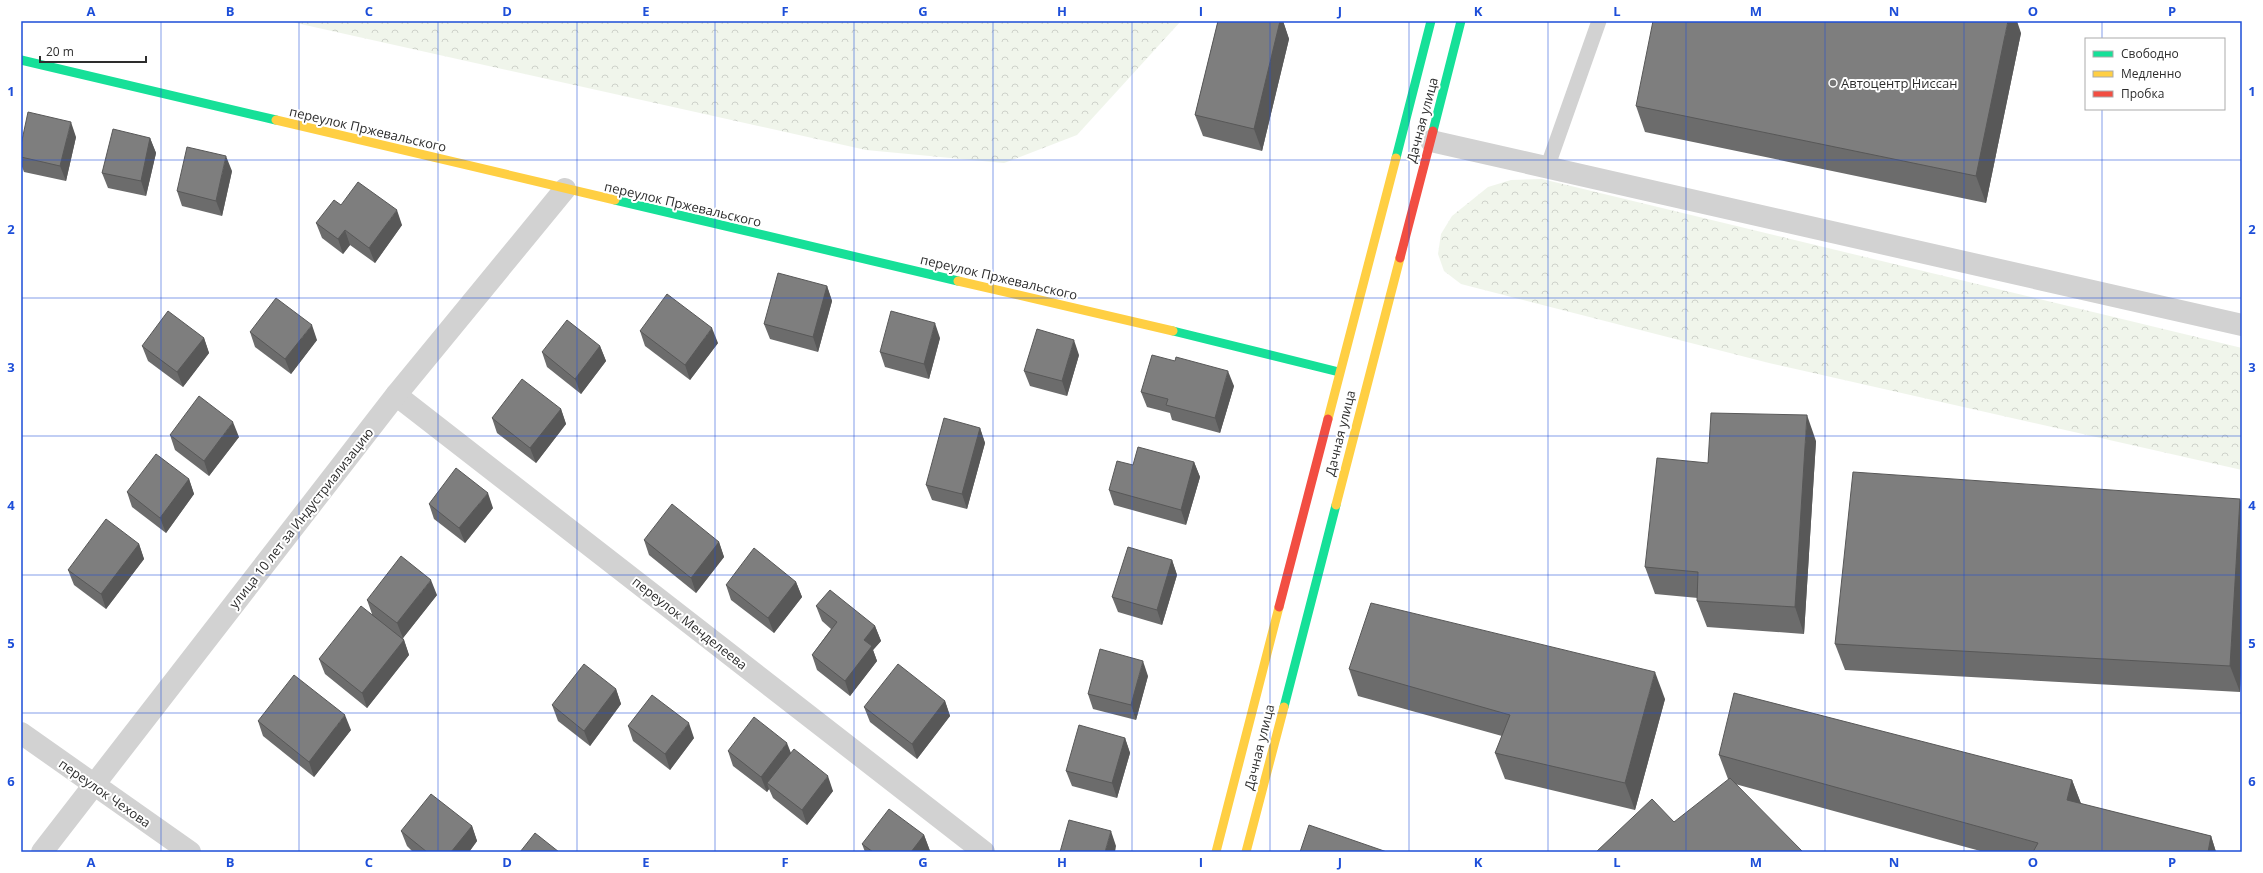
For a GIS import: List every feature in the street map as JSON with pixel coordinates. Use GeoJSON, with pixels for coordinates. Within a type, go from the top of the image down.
{"type":"FeatureCollection","features":[{"type":"Feature","properties":{"kind":"main road","name":"Дачная улица"},"geometry":{"type":"LineString","coordinates":[[1216,852],[1339,372],[1404,135],[1431,21]]}},
{"type":"Feature","properties":{"kind":"main road","name":"Дачная улица"},"geometry":{"type":"LineString","coordinates":[[1246,852],[1414,200],[1427,140],[1461,21]]}},
{"type":"Feature","properties":{"kind":"main road","name":"переулок Пржевальского"},"geometry":{"type":"LineString","coordinates":[[21,60],[1266,353],[1339,372]]}},
{"type":"Feature","properties":{"kind":"street"},"geometry":{"type":"LineString","coordinates":[[1427,140],[2242,325]]}},
{"type":"Feature","properties":{"kind":"street","name":"улица 10 лет за Индустриализацию"},"geometry":{"type":"LineString","coordinates":[[42,852],[396,395],[565,189]]}},
{"type":"Feature","properties":{"kind":"street","name":"переулок Менделеева"},"geometry":{"type":"LineString","coordinates":[[396,395],[984,852]]}},
{"type":"Feature","properties":{"kind":"street","name":"переулок Чехова"},"geometry":{"type":"LineString","coordinates":[[21,733],[190,852]]}},
{"type":"Feature","properties":{"kind":"lane"},"geometry":{"type":"LineString","coordinates":[[1547,168],[1599,21]]}},
{"type":"Feature","properties":{"kind":"green space"},"geometry":{"type":"Polygon","coordinates":[[[287,21],[1181,21],[1077,135],[1004,163],[866,150],[287,21]]]}},
{"type":"Feature","properties":{"kind":"green space"},"geometry":{"type":"Polygon","coordinates":[[[1542,179],[2242,348],[2242,470],[1769,363],[1461,284],[1444,271],[1438,254],[1441,234],[1452,216],[1488,187],[1511,180],[1542,179]]]}},
{"type":"Feature","properties":{"kind":"building"},"geometry":{"type":"Polygon","coordinates":[[[1218,21],[1280,21],[1254,129],[1195,115],[1218,21]]]}},
{"type":"Feature","properties":{"kind":"building","name":"Автоцентр Ниссан"},"geometry":{"type":"Polygon","coordinates":[[[1653,21],[2008,21],[1976,176],[1636,106],[1653,21]]]}},
{"type":"Feature","properties":{"kind":"building"},"geometry":{"type":"Polygon","coordinates":[[[28,112],[71,122],[60,166],[21,157],[21,145],[28,112]]]}},
{"type":"Feature","properties":{"kind":"building"},"geometry":{"type":"Polygon","coordinates":[[[113,129],[150,138],[141,181],[102,173],[113,129]]]}},
{"type":"Feature","properties":{"kind":"building"},"geometry":{"type":"Polygon","coordinates":[[[187,147],[226,156],[216,201],[177,191],[187,147]]]}},
{"type":"Feature","properties":{"kind":"building"},"geometry":{"type":"Polygon","coordinates":[[[358,182],[397,210],[369,248],[345,230],[338,239],[316,223],[334,200],[341,205],[358,182]]]}},
{"type":"Feature","properties":{"kind":"building"},"geometry":{"type":"Polygon","coordinates":[[[778,273],[827,286],[813,337],[764,324],[778,273]]]}},
{"type":"Feature","properties":{"kind":"building"},"geometry":{"type":"Polygon","coordinates":[[[667,294],[712,328],[685,365],[640,331],[667,294]]]}},
{"type":"Feature","properties":{"kind":"building"},"geometry":{"type":"Polygon","coordinates":[[[276,298],[312,325],[285,359],[250,332],[276,298]]]}},
{"type":"Feature","properties":{"kind":"building"},"geometry":{"type":"Polygon","coordinates":[[[168,311],[204,338],[177,372],[142,346],[168,311]]]}},
{"type":"Feature","properties":{"kind":"building"},"geometry":{"type":"Polygon","coordinates":[[[891,311],[935,323],[924,364],[880,352],[891,311]]]}},
{"type":"Feature","properties":{"kind":"building"},"geometry":{"type":"Polygon","coordinates":[[[567,320],[600,346],[575,379],[542,352],[567,320]]]}},
{"type":"Feature","properties":{"kind":"building"},"geometry":{"type":"Polygon","coordinates":[[[1037,329],[1074,340],[1062,381],[1024,371],[1037,329]]]}},
{"type":"Feature","properties":{"kind":"building"},"geometry":{"type":"Polygon","coordinates":[[[1152,355],[1175,361],[1176,357],[1228,371],[1215,418],[1166,405],[1168,399],[1141,392],[1152,355]]]}},
{"type":"Feature","properties":{"kind":"building"},"geometry":{"type":"Polygon","coordinates":[[[522,379],[561,409],[530,448],[492,418],[522,379]]]}},
{"type":"Feature","properties":{"kind":"building"},"geometry":{"type":"Polygon","coordinates":[[[199,396],[233,422],[204,461],[170,435],[199,396]]]}},
{"type":"Feature","properties":{"kind":"building"},"geometry":{"type":"Polygon","coordinates":[[[1711,413],[1807,415],[1795,607],[1697,601],[1698,572],[1645,567],[1657,458],[1708,463],[1711,413]]]}},
{"type":"Feature","properties":{"kind":"building"},"geometry":{"type":"Polygon","coordinates":[[[944,418],[980,428],[962,494],[926,485],[944,418]]]}},
{"type":"Feature","properties":{"kind":"building"},"geometry":{"type":"Polygon","coordinates":[[[1138,447],[1194,462],[1181,510],[1109,490],[1117,461],[1133,465],[1138,447]]]}},
{"type":"Feature","properties":{"kind":"building"},"geometry":{"type":"Polygon","coordinates":[[[156,454],[189,479],[160,518],[127,492],[156,454]]]}},
{"type":"Feature","properties":{"kind":"building"},"geometry":{"type":"Polygon","coordinates":[[[456,468],[488,493],[459,528],[429,504],[456,468]]]}},
{"type":"Feature","properties":{"kind":"building"},"geometry":{"type":"Polygon","coordinates":[[[1853,472],[2240,499],[2230,666],[1835,644],[1853,472]]]}},
{"type":"Feature","properties":{"kind":"building"},"geometry":{"type":"Polygon","coordinates":[[[672,504],[719,542],[691,578],[644,540],[672,504]]]}},
{"type":"Feature","properties":{"kind":"building"},"geometry":{"type":"Polygon","coordinates":[[[106,519],[139,544],[101,594],[68,570],[106,519]]]}},
{"type":"Feature","properties":{"kind":"building"},"geometry":{"type":"Polygon","coordinates":[[[1128,547],[1172,560],[1157,610],[1112,597],[1128,547]]]}},
{"type":"Feature","properties":{"kind":"building"},"geometry":{"type":"Polygon","coordinates":[[[754,548],[796,582],[768,618],[726,585],[754,548]]]}},
{"type":"Feature","properties":{"kind":"building"},"geometry":{"type":"Polygon","coordinates":[[[401,556],[431,580],[397,623],[367,600],[401,556]]]}},
{"type":"Feature","properties":{"kind":"building"},"geometry":{"type":"Polygon","coordinates":[[[830,590],[875,626],[864,640],[872,646],[845,681],[812,655],[837,622],[816,606],[830,590]]]}},
{"type":"Feature","properties":{"kind":"building"},"geometry":{"type":"Polygon","coordinates":[[[1371,603],[1655,672],[1625,783],[1495,753],[1510,715],[1349,669],[1371,603]]]}},
{"type":"Feature","properties":{"kind":"building"},"geometry":{"type":"Polygon","coordinates":[[[361,606],[404,640],[362,693],[319,659],[361,606]]]}},
{"type":"Feature","properties":{"kind":"building"},"geometry":{"type":"Polygon","coordinates":[[[1100,649],[1143,661],[1131,705],[1088,694],[1100,649]]]}},
{"type":"Feature","properties":{"kind":"building"},"geometry":{"type":"Polygon","coordinates":[[[584,664],[616,689],[584,731],[552,705],[584,664]]]}},
{"type":"Feature","properties":{"kind":"building"},"geometry":{"type":"Polygon","coordinates":[[[898,664],[945,701],[912,744],[864,707],[898,664]]]}},
{"type":"Feature","properties":{"kind":"building"},"geometry":{"type":"Polygon","coordinates":[[[294,675],[345,715],[309,762],[258,721],[294,675]]]}},
{"type":"Feature","properties":{"kind":"building"},"geometry":{"type":"Polygon","coordinates":[[[1734,693],[2072,780],[2067,800],[2211,836],[2208,852],[2033,852],[2038,843],[1719,755],[1734,693]]]}},
{"type":"Feature","properties":{"kind":"building"},"geometry":{"type":"Polygon","coordinates":[[[652,695],[689,723],[665,754],[628,726],[652,695]]]}},
{"type":"Feature","properties":{"kind":"building"},"geometry":{"type":"Polygon","coordinates":[[[754,717],[787,743],[761,777],[728,751],[754,717]]]}},
{"type":"Feature","properties":{"kind":"building"},"geometry":{"type":"Polygon","coordinates":[[[1079,725],[1125,738],[1112,783],[1066,771],[1079,725]]]}},
{"type":"Feature","properties":{"kind":"building"},"geometry":{"type":"Polygon","coordinates":[[[794,749],[828,776],[802,810],[767,783],[794,749]]]}},
{"type":"Feature","properties":{"kind":"building"},"geometry":{"type":"Polygon","coordinates":[[[1730,778],[1803,852],[1596,852],[1652,799],[1674,822],[1730,778]]]}},
{"type":"Feature","properties":{"kind":"building"},"geometry":{"type":"Polygon","coordinates":[[[431,794],[472,826],[451,852],[427,852],[401,831],[431,794]]]}},
{"type":"Feature","properties":{"kind":"building"},"geometry":{"type":"Polygon","coordinates":[[[889,809],[924,835],[911,852],[873,852],[862,844],[889,809]]]}},
{"type":"Feature","properties":{"kind":"building"},"geometry":{"type":"Polygon","coordinates":[[[1069,820],[1111,831],[1105,852],[1060,852],[1069,820]]]}},
{"type":"Feature","properties":{"kind":"building"},"geometry":{"type":"Polygon","coordinates":[[[1309,825],[1387,852],[1300,852],[1309,825]]]}},
{"type":"Feature","properties":{"kind":"building"},"geometry":{"type":"Polygon","coordinates":[[[535,833],[559,852],[520,852],[535,833]]]}},
{"type":"Feature","properties":{"kind":"traffic: fast"},"geometry":{"type":"LineString","coordinates":[[1396,158],[1431,21]]}},
{"type":"Feature","properties":{"kind":"traffic: fast"},"geometry":{"type":"LineString","coordinates":[[1433,131],[1461,21]]}},
{"type":"Feature","properties":{"kind":"traffic: fast"},"geometry":{"type":"LineString","coordinates":[[21,60],[276,120]]}},
{"type":"Feature","properties":{"kind":"traffic: fast"},"geometry":{"type":"LineString","coordinates":[[615,200],[958,281]]}},
{"type":"Feature","properties":{"kind":"traffic: fast"},"geometry":{"type":"LineString","coordinates":[[1173,331],[1339,372]]}},
{"type":"Feature","properties":{"kind":"traffic: fast"},"geometry":{"type":"LineString","coordinates":[[1284,707],[1336,505]]}},
{"type":"Feature","properties":{"kind":"traffic: slow"},"geometry":{"type":"LineString","coordinates":[[276,120],[615,200]]}},
{"type":"Feature","properties":{"kind":"traffic: slow"},"geometry":{"type":"LineString","coordinates":[[1328,419],[1396,158]]}},
{"type":"Feature","properties":{"kind":"traffic: slow"},"geometry":{"type":"LineString","coordinates":[[1336,505],[1400,258]]}},
{"type":"Feature","properties":{"kind":"traffic: slow"},"geometry":{"type":"LineString","coordinates":[[958,281],[1173,331]]}},
{"type":"Feature","properties":{"kind":"traffic: slow"},"geometry":{"type":"LineString","coordinates":[[1216,852],[1279,607]]}},
{"type":"Feature","properties":{"kind":"traffic: slow"},"geometry":{"type":"LineString","coordinates":[[1246,852],[1284,707]]}},
{"type":"Feature","properties":{"kind":"traffic: jam"},"geometry":{"type":"LineString","coordinates":[[1400,258],[1433,131]]}},
{"type":"Feature","properties":{"kind":"traffic: jam"},"geometry":{"type":"LineString","coordinates":[[1279,607],[1328,419]]}},
{"type":"Feature","properties":{"kind":"place","name":"Автоцентр Ниссан"},"geometry":{"type":"Point","coordinates":[1833,83]}}]}
